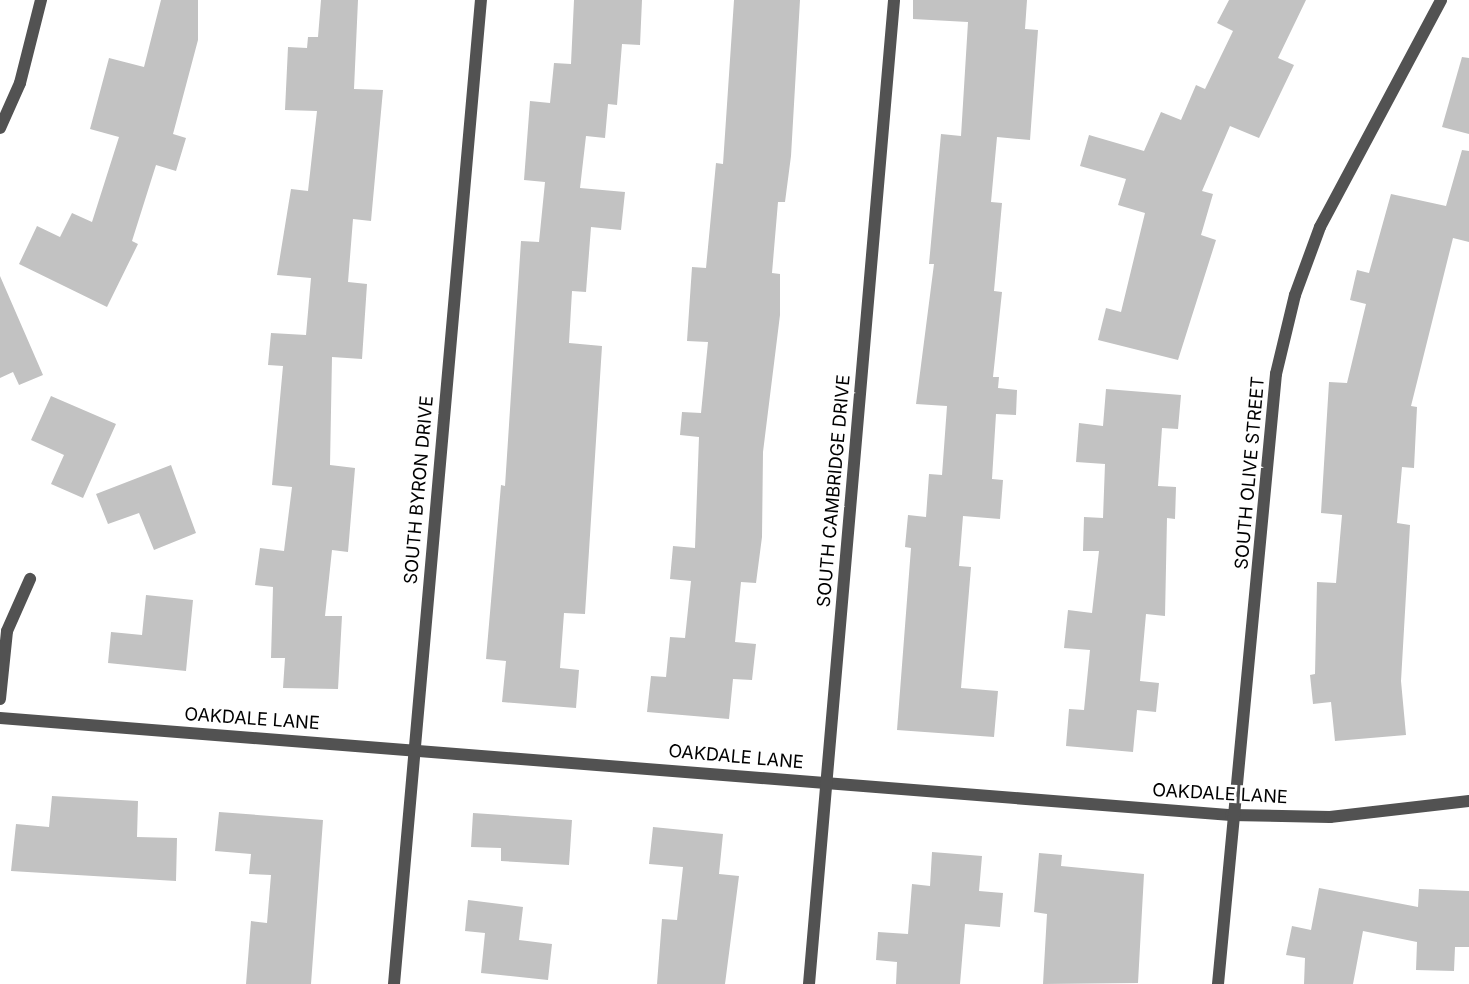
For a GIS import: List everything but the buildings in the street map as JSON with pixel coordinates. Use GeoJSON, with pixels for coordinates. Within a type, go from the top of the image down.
{"type":"FeatureCollection","features":[{"type":"Feature","properties":{"kind":"street"},"geometry":{"type":"LineString","coordinates":[[0,128],[20,82],[41,0]]}},
{"type":"Feature","properties":{"kind":"street","name":"SOUTH BYRON DRIVE"},"geometry":{"type":"LineString","coordinates":[[394,984],[481,0]]}},
{"type":"Feature","properties":{"kind":"street","name":"SOUTH CAMBRIDGE DRIVE"},"geometry":{"type":"LineString","coordinates":[[810,984],[894,0]]}},
{"type":"Feature","properties":{"kind":"street","name":"SOUTH OLIVE STREET"},"geometry":{"type":"LineString","coordinates":[[1218,984],[1231,815],[1276,374],[1295,295],[1320,227],[1441,0]]}},
{"type":"Feature","properties":{"kind":"street"},"geometry":{"type":"LineString","coordinates":[[0,699],[7,631],[30,579]]}},
{"type":"Feature","properties":{"kind":"street","name":"OAKDALE LANE"},"geometry":{"type":"LineString","coordinates":[[0,718],[1231,815],[1330,817],[1469,801]]}}]}
